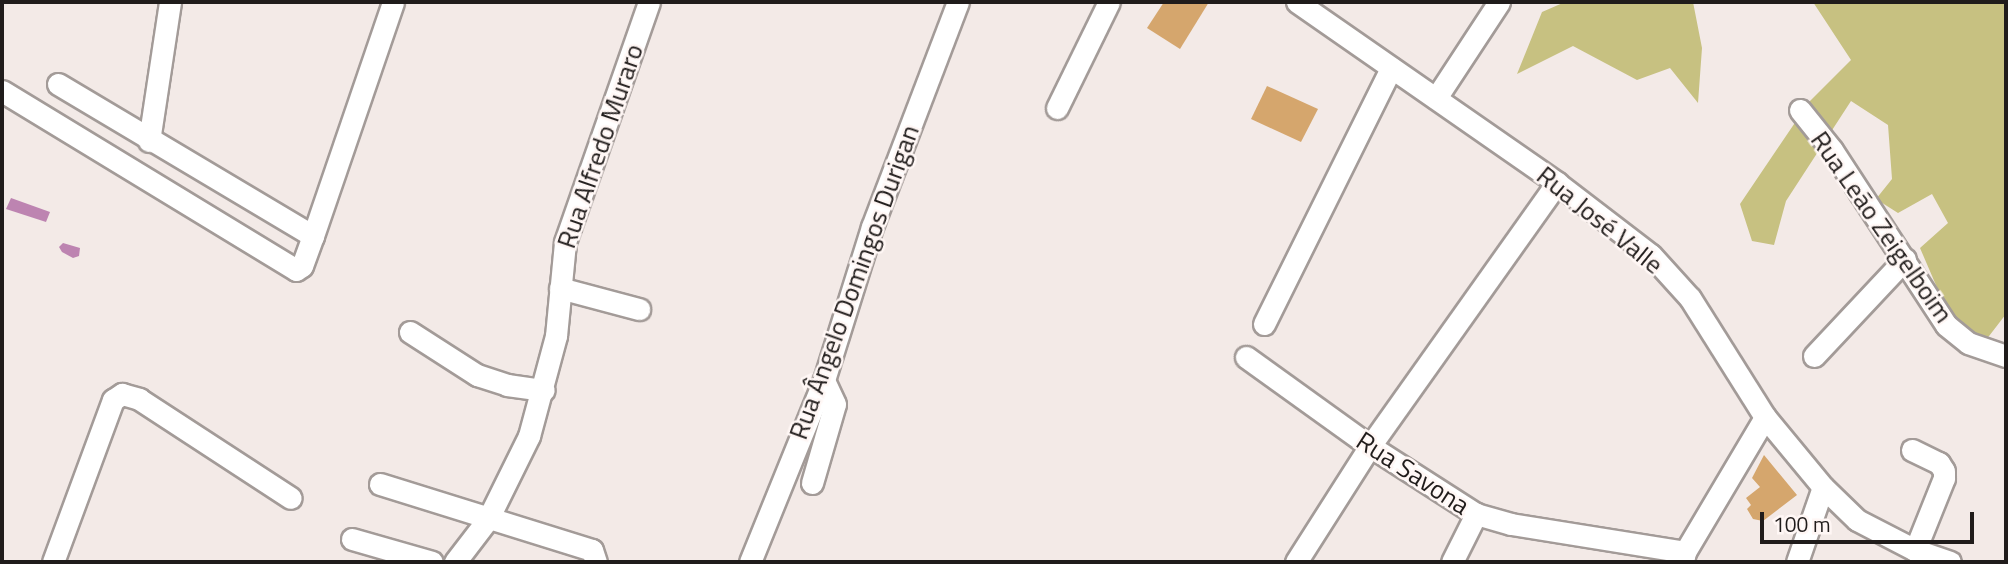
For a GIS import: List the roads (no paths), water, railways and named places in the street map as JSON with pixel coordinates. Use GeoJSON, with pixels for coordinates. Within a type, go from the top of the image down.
{"type":"FeatureCollection","features":[{"type":"Feature","properties":{"kind":"street"},"geometry":{"type":"LineString","coordinates":[[149,141],[170,2]]}},
{"type":"Feature","properties":{"kind":"street"},"geometry":{"type":"LineString","coordinates":[[2,92],[296,270],[302,266],[313,236],[393,2]]}},
{"type":"Feature","properties":{"kind":"street","name":"Rua Alfredo Muraro"},"geometry":{"type":"LineString","coordinates":[[455,562],[488,519],[518,464],[544,390],[556,336],[565,242],[649,2]]}},
{"type":"Feature","properties":{"kind":"street","name":"Rua Ângelo Domingos Durigan"},"geometry":{"type":"LineString","coordinates":[[750,562],[824,380],[864,251],[958,2]]}},
{"type":"Feature","properties":{"kind":"street"},"geometry":{"type":"LineString","coordinates":[[1057,108],[1109,2]]}},
{"type":"Feature","properties":{"kind":"street","name":"Rua José Valle"},"geometry":{"type":"LineString","coordinates":[[1297,2],[1557,183],[1651,255],[1690,298],[1765,416],[1823,487],[1857,520],[1915,551],[1950,562]]}},
{"type":"Feature","properties":{"kind":"street"},"geometry":{"type":"LineString","coordinates":[[1436,98],[1499,2]]}},
{"type":"Feature","properties":{"kind":"street"},"geometry":{"type":"LineString","coordinates":[[1264,324],[1391,68]]}},
{"type":"Feature","properties":{"kind":"street"},"geometry":{"type":"LineString","coordinates":[[58,83],[149,141],[313,236]]}},
{"type":"Feature","properties":{"kind":"street","name":"Rua Leão Zeigelboim"},"geometry":{"type":"LineString","coordinates":[[1800,110],[1832,150],[1945,324],[1968,342],[2006,356]]}},
{"type":"Feature","properties":{"kind":"street"},"geometry":{"type":"LineString","coordinates":[[1296,562],[1370,446],[1557,183]]}},
{"type":"Feature","properties":{"kind":"street"},"geometry":{"type":"LineString","coordinates":[[1814,356],[1905,259]]}},
{"type":"Feature","properties":{"kind":"street"},"geometry":{"type":"LineString","coordinates":[[560,288],[639,309]]}},
{"type":"Feature","properties":{"kind":"street"},"geometry":{"type":"LineString","coordinates":[[410,332],[477,375],[507,385],[544,390]]}},
{"type":"Feature","properties":{"kind":"street","name":"Rua Savona"},"geometry":{"type":"LineString","coordinates":[[1246,357],[1370,446],[1476,514],[1511,524],[1684,557]]}},
{"type":"Feature","properties":{"kind":"street"},"geometry":{"type":"LineString","coordinates":[[812,483],[835,404],[824,380]]}},
{"type":"Feature","properties":{"kind":"street"},"geometry":{"type":"LineString","coordinates":[[53,562],[113,400],[122,394],[139,399],[290,498]]}},
{"type":"Feature","properties":{"kind":"street"},"geometry":{"type":"LineString","coordinates":[[1684,557],[1765,416]]}},
{"type":"Feature","properties":{"kind":"street"},"geometry":{"type":"LineString","coordinates":[[1912,450],[1939,463],[1944,471],[1915,551]]}},
{"type":"Feature","properties":{"kind":"street"},"geometry":{"type":"LineString","coordinates":[[380,484],[592,550],[596,562]]}},
{"type":"Feature","properties":{"kind":"street"},"geometry":{"type":"LineString","coordinates":[[1797,562],[1823,487]]}},
{"type":"Feature","properties":{"kind":"street"},"geometry":{"type":"LineString","coordinates":[[1452,562],[1476,514]]}},
{"type":"Feature","properties":{"kind":"street"},"geometry":{"type":"LineString","coordinates":[[352,539],[432,562]]}}]}
